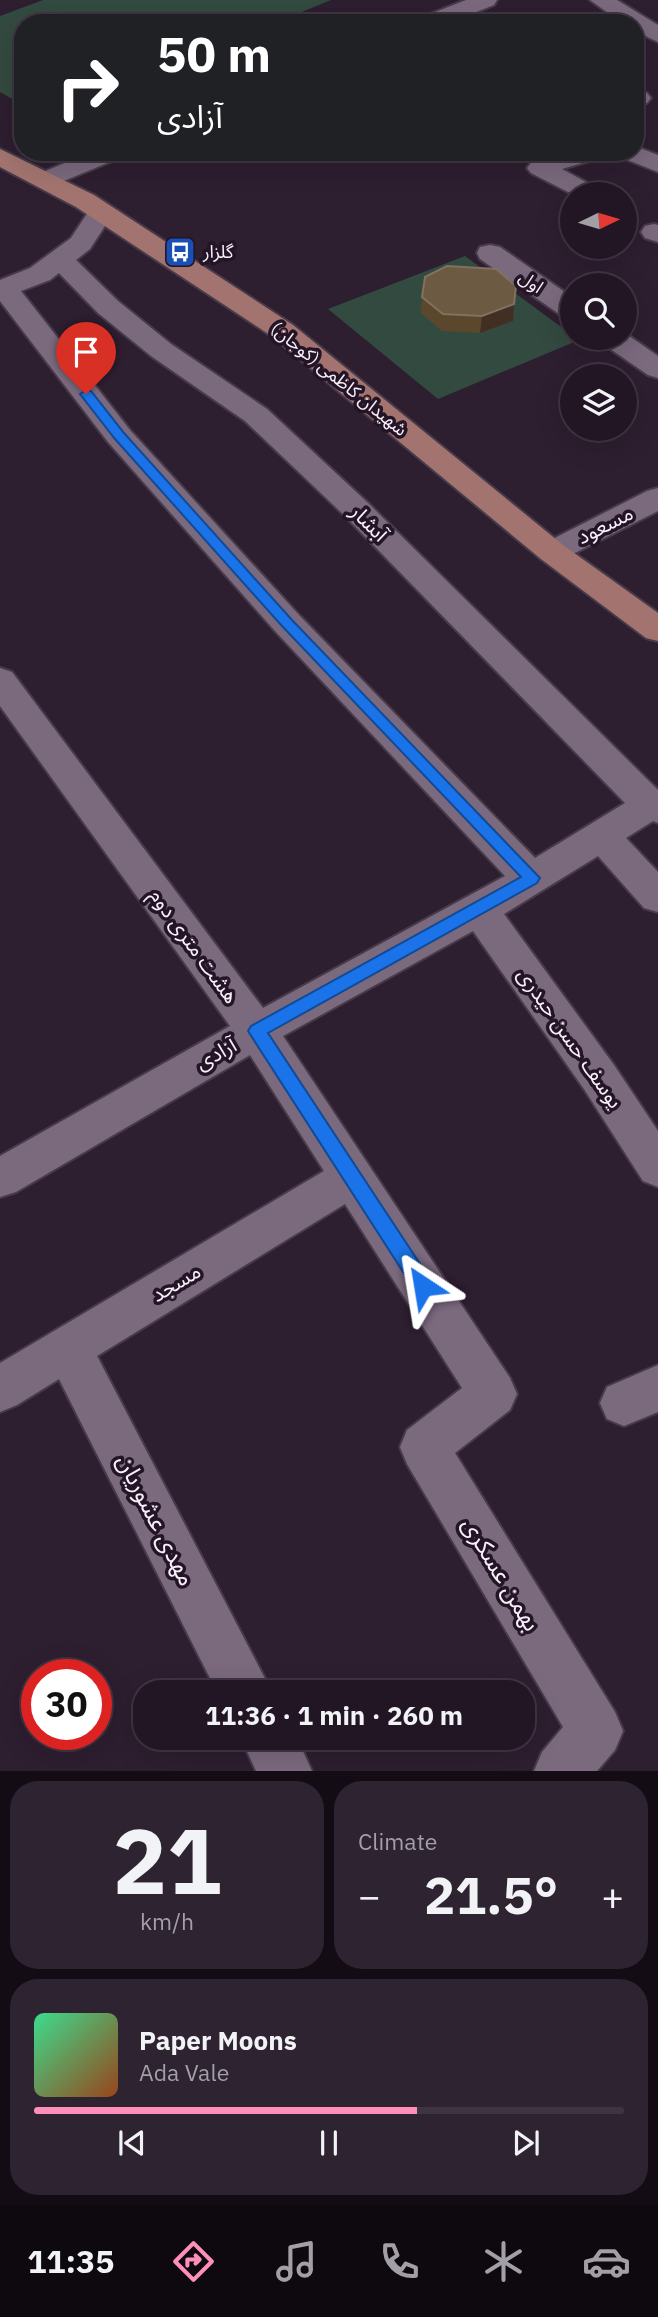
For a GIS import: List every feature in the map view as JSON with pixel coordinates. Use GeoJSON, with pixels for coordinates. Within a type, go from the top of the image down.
{"type":"FeatureCollection","features":[{"type":"Feature","properties":{"kind":"main road","name":"شهیدان کاظمی (کوجان)"},"geometry":{"type":"LineString","coordinates":[[0,157],[101,212],[283,331],[552,552],[658,630]]}},
{"type":"Feature","properties":{"kind":"street"},"geometry":{"type":"LineString","coordinates":[[456,14],[486,0]]}},
{"type":"Feature","properties":{"kind":"street"},"geometry":{"type":"LineString","coordinates":[[601,0],[624,14]]}},
{"type":"Feature","properties":{"kind":"street"},"geometry":{"type":"LineString","coordinates":[[44,180],[91,161]]}},
{"type":"Feature","properties":{"kind":"street"},"geometry":{"type":"LineString","coordinates":[[564,161],[540,168],[568,182]]}},
{"type":"Feature","properties":{"kind":"street"},"geometry":{"type":"LineString","coordinates":[[101,212],[82,243],[40,274],[2,288],[119,436],[287,623],[532,878]]}},
{"type":"Feature","properties":{"kind":"street","name":"اول"},"geometry":{"type":"LineString","coordinates":[[490,253],[560,302]]}},
{"type":"Feature","properties":{"kind":"street","name":"آبشار"},"geometry":{"type":"LineString","coordinates":[[60,259],[108,307],[161,351],[256,415],[356,509],[654,807]]}},
{"type":"Feature","properties":{"kind":"street"},"geometry":{"type":"LineString","coordinates":[[630,350],[658,369]]}},
{"type":"Feature","properties":{"kind":"street","name":"مسعود"},"geometry":{"type":"LineString","coordinates":[[552,552],[658,498]]}},
{"type":"Feature","properties":{"kind":"street","name":"هشت متری دوم"},"geometry":{"type":"LineString","coordinates":[[0,680],[257,1031],[494,1394]]}},
{"type":"Feature","properties":{"kind":"street","name":"آزادی"},"geometry":{"type":"LineString","coordinates":[[0,1178],[257,1031],[479,910],[601,835],[654,807]]}},
{"type":"Feature","properties":{"kind":"street"},"geometry":{"type":"LineString","coordinates":[[601,835],[658,897]]}},
{"type":"Feature","properties":{"kind":"street","name":"یوسف حسن حیدری"},"geometry":{"type":"LineString","coordinates":[[479,910],[599,1077],[658,1168]]}},
{"type":"Feature","properties":{"kind":"street","name":"مسجد"},"geometry":{"type":"LineString","coordinates":[[0,1389],[352,1177]]}},
{"type":"Feature","properties":{"kind":"street","name":"مهدی عشوریان"},"geometry":{"type":"LineString","coordinates":[[68,1348],[239,1680]]}},
{"type":"Feature","properties":{"kind":"street","name":"بهمن عسکری"},"geometry":{"type":"LineString","coordinates":[[494,1394],[424,1447],[596,1731],[561,1771]]}},
{"type":"Feature","properties":{"kind":"street"},"geometry":{"type":"LineString","coordinates":[[274,1750],[285,1771]]}},
{"type":"Feature","properties":{"kind":"green space"},"geometry":{"type":"Polygon","coordinates":[[[43,0],[331,0],[297,14],[14,14],[14,100],[0,92],[0,16],[43,0]]]}},
{"type":"Feature","properties":{"kind":"green space"},"geometry":{"type":"Polygon","coordinates":[[[465,256],[560,326],[560,348],[438,399],[328,309],[465,256]]]}},
{"type":"Feature","properties":{"kind":"building"},"geometry":{"type":"Polygon","coordinates":[[[447,266],[496,269],[516,286],[514,304],[482,316],[443,314],[422,297],[425,277],[447,266]]]}},
{"type":"Feature","properties":{"kind":"place","name":"گلزار"},"geometry":{"type":"Point","coordinates":[180,252]}},
{"type":"Feature","properties":{"kind":"route"},"geometry":{"type":"LineString","coordinates":[[86,394],[119,436],[287,623],[532,878],[257,1031],[423,1286]]}}]}
